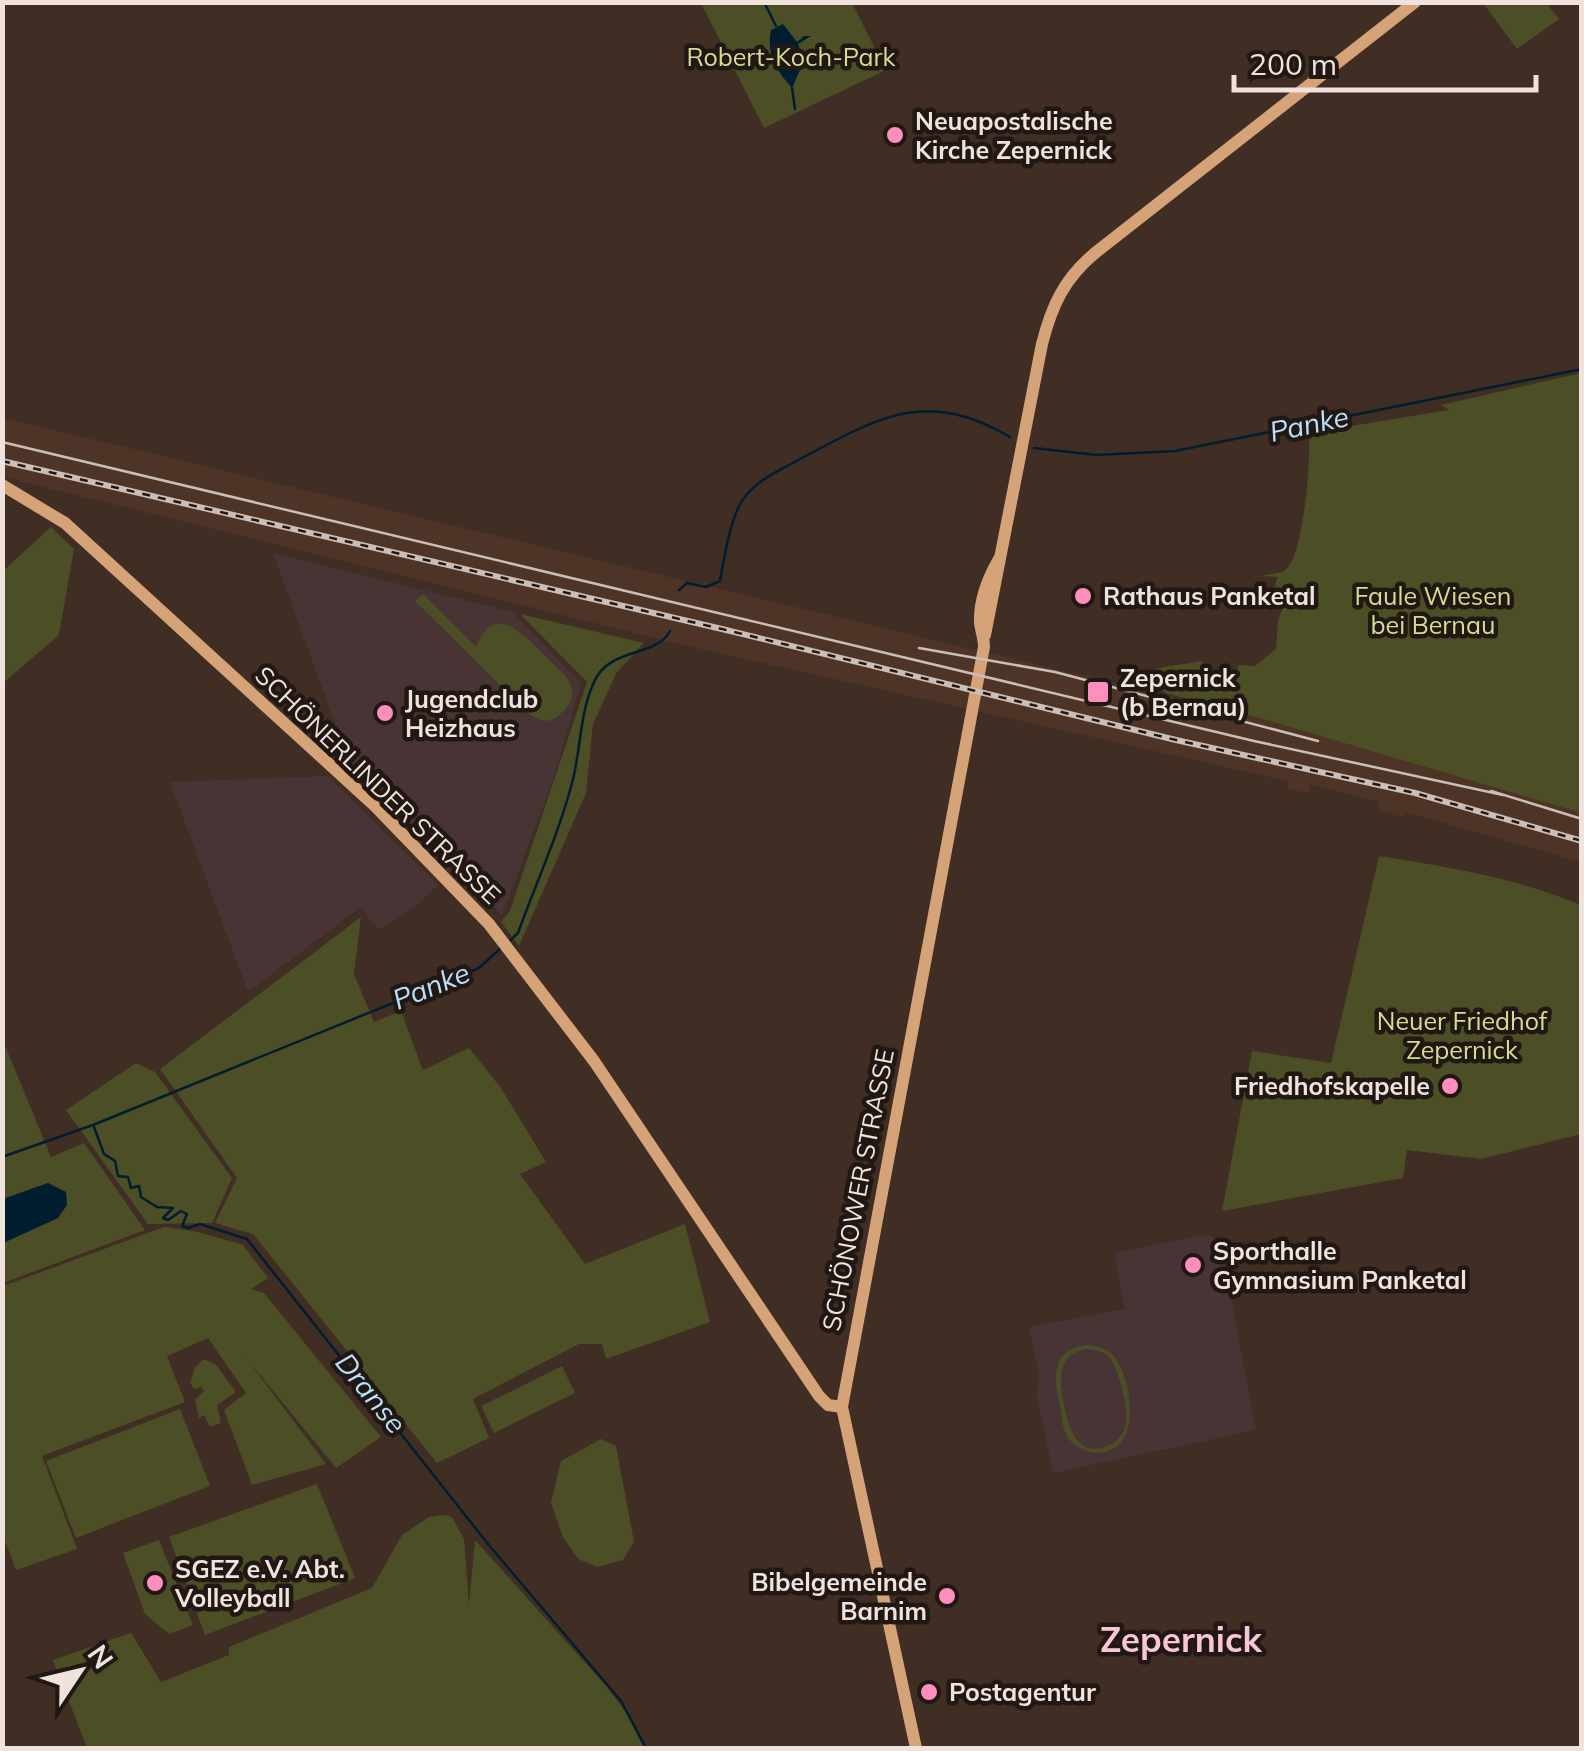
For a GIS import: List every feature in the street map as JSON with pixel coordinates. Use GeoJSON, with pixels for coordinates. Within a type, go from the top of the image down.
{"type":"FeatureCollection","features":[{"type":"Feature","properties":{"kind":"street","name":"SCHÖNOWER STRASSE"},"geometry":{"type":"LineString","coordinates":[[916,1748],[842,1407],[998,559],[1051,307],[1076,269],[1095,253],[1415,2]]}},
{"type":"Feature","properties":{"kind":"street","name":"SCHÖNERLINDER STRASSE"},"geometry":{"type":"LineString","coordinates":[[2,485],[50,511],[78,535],[375,806],[452,882],[506,943],[594,1062],[819,1396],[828,1405],[842,1407]]}},
{"type":"Feature","properties":{"kind":"shaded area"},"geometry":{"type":"Polygon","coordinates":[[[3,418],[1273,721],[1581,813],[1581,862],[1408,813],[1402,817],[1378,810],[1379,802],[1311,784],[1308,793],[1288,789],[1288,781],[692,647],[3,477],[3,418]]]}},
{"type":"Feature","properties":{"kind":"shaded area"},"geometry":{"type":"Polygon","coordinates":[[[273,553],[513,612],[581,684],[552,783],[502,915],[333,753],[342,742],[273,553]]]}},
{"type":"Feature","properties":{"kind":"shaded area"},"geometry":{"type":"Polygon","coordinates":[[[328,776],[438,885],[414,908],[379,930],[360,908],[248,992],[170,782],[328,776]]]}},
{"type":"Feature","properties":{"kind":"shaded area"},"geometry":{"type":"Polygon","coordinates":[[[1212,1236],[1221,1247],[1256,1430],[1053,1473],[1036,1392],[1040,1378],[1029,1327],[1125,1309],[1114,1253],[1212,1236]]]}},
{"type":"Feature","properties":{"kind":"green space","name":"Robert-Koch-Park"},"geometry":{"type":"Polygon","coordinates":[[[701,3],[852,3],[886,70],[764,128],[701,3]]]}},
{"type":"Feature","properties":{"kind":"green space"},"geometry":{"type":"Polygon","coordinates":[[[1483,3],[1546,3],[1559,19],[1517,49],[1483,3]]]}},
{"type":"Feature","properties":{"kind":"green space","name":"Faule Wiesen bei Bernau"},"geometry":{"type":"Polygon","coordinates":[[[1581,373],[1581,813],[1165,693],[1150,672],[1201,661],[1216,673],[1232,677],[1239,665],[1255,666],[1276,649],[1278,621],[1284,605],[1276,592],[1278,577],[1261,576],[1284,571],[1297,548],[1307,484],[1309,433],[1449,410],[1441,405],[1581,373]]]}},
{"type":"Feature","properties":{"kind":"green space"},"geometry":{"type":"Polygon","coordinates":[[[51,527],[74,549],[59,635],[3,683],[3,571],[51,527]]]}},
{"type":"Feature","properties":{"kind":"green space"},"geometry":{"type":"Polygon","coordinates":[[[423,594],[476,647],[492,626],[501,624],[520,633],[568,680],[572,693],[567,707],[547,721],[529,714],[415,601],[423,594]]]}},
{"type":"Feature","properties":{"kind":"green space"},"geometry":{"type":"Polygon","coordinates":[[[520,614],[644,643],[617,672],[593,724],[586,793],[519,946],[501,922],[510,911],[587,682],[520,614]]]}},
{"type":"Feature","properties":{"kind":"green space","name":"Neuer Friedhof Zepernick"},"geometry":{"type":"Polygon","coordinates":[[[1379,856],[1507,881],[1581,905],[1581,1134],[1481,1159],[1407,1150],[1403,1178],[1222,1211],[1252,1051],[1331,1063],[1379,856]]]}},
{"type":"Feature","properties":{"kind":"green space"},"geometry":{"type":"Polygon","coordinates":[[[361,917],[354,974],[374,1022],[401,1011],[423,1070],[469,1048],[501,1088],[546,1162],[520,1174],[585,1264],[685,1224],[710,1322],[606,1359],[602,1344],[579,1344],[473,1399],[489,1438],[437,1463],[253,1234],[215,1223],[237,1178],[160,1069],[361,917]]]}},
{"type":"Feature","properties":{"kind":"green space"},"geometry":{"type":"Polygon","coordinates":[[[6,1048],[51,1157],[84,1143],[145,1230],[3,1283],[3,1243],[58,1218],[48,1183],[3,1199],[2,1049],[6,1048]]]}},
{"type":"Feature","properties":{"kind":"green space"},"geometry":{"type":"Polygon","coordinates":[[[136,1063],[155,1072],[232,1178],[212,1223],[148,1224],[66,1110],[136,1063]]]}},
{"type":"Feature","properties":{"kind":"green space"},"geometry":{"type":"Polygon","coordinates":[[[164,1227],[243,1245],[268,1278],[251,1289],[264,1293],[381,1437],[336,1468],[247,1359],[326,1464],[252,1485],[224,1410],[246,1393],[208,1338],[167,1356],[185,1402],[42,1456],[77,1549],[16,1570],[3,1536],[3,1286],[164,1227]]]}},
{"type":"Feature","properties":{"kind":"green space"},"geometry":{"type":"Polygon","coordinates":[[[1090,1345],[1111,1353],[1121,1368],[1128,1391],[1130,1417],[1124,1438],[1103,1452],[1081,1449],[1069,1439],[1064,1428],[1056,1372],[1062,1356],[1090,1345]],[[1086,1349],[1064,1363],[1061,1387],[1076,1439],[1097,1449],[1120,1437],[1126,1409],[1112,1361],[1103,1353],[1086,1349]]]}},
{"type":"Feature","properties":{"kind":"green space"},"geometry":{"type":"Polygon","coordinates":[[[204,1359],[216,1365],[236,1392],[217,1405],[221,1423],[210,1427],[204,1415],[199,1418],[195,1400],[204,1391],[201,1387],[194,1389],[190,1383],[195,1367],[204,1359]]]}},
{"type":"Feature","properties":{"kind":"green space"},"geometry":{"type":"Polygon","coordinates":[[[562,1366],[575,1393],[494,1433],[481,1406],[562,1366]]]}},
{"type":"Feature","properties":{"kind":"green space"},"geometry":{"type":"Polygon","coordinates":[[[180,1409],[210,1486],[76,1538],[46,1461],[180,1409]]]}},
{"type":"Feature","properties":{"kind":"green space"},"geometry":{"type":"Polygon","coordinates":[[[601,1439],[616,1446],[634,1542],[623,1560],[597,1567],[578,1559],[563,1537],[551,1503],[561,1461],[601,1439]]]}},
{"type":"Feature","properties":{"kind":"green space"},"geometry":{"type":"Polygon","coordinates":[[[317,1484],[355,1578],[205,1635],[169,1537],[317,1484]]]}},
{"type":"Feature","properties":{"kind":"green space"},"geometry":{"type":"Polygon","coordinates":[[[429,1517],[452,1517],[464,1539],[469,1605],[475,1540],[606,1686],[625,1711],[644,1748],[87,1748],[53,1660],[131,1633],[161,1682],[229,1655],[229,1647],[372,1588],[402,1535],[429,1517]]]}},
{"type":"Feature","properties":{"kind":"green space","name":"SGEZ e.V. Abt. Volleyball"},"geometry":{"type":"Polygon","coordinates":[[[159,1540],[193,1625],[169,1634],[145,1614],[123,1553],[159,1540]]]}},
{"type":"Feature","properties":{"kind":"water"},"geometry":{"type":"Polygon","coordinates":[[[783,24],[797,42],[811,36],[798,44],[804,61],[792,88],[777,69],[770,47],[771,30],[783,24]]]}},
{"type":"Feature","properties":{"kind":"water"},"geometry":{"type":"Polygon","coordinates":[[[48,1183],[66,1192],[67,1205],[58,1218],[3,1243],[3,1199],[48,1183]]]}},
{"type":"Feature","properties":{"kind":"waterway"},"geometry":{"type":"LineString","coordinates":[[764,2],[776,26]]}},
{"type":"Feature","properties":{"kind":"waterway"},"geometry":{"type":"LineString","coordinates":[[792,88],[795,109]]}},
{"type":"Feature","properties":{"kind":"waterway","name":"Panke"},"geometry":{"type":"LineString","coordinates":[[1034,448],[1097,455],[1175,451],[1582,369]]}},
{"type":"Feature","properties":{"kind":"waterway","name":"Panke"},"geometry":{"type":"LineString","coordinates":[[679,590],[687,583],[706,587],[720,581],[732,523],[751,490],[854,431],[902,414],[927,411],[980,422],[1010,437]]}},
{"type":"Feature","properties":{"kind":"waterway","name":"Panke"},"geometry":{"type":"LineString","coordinates":[[507,943],[518,933],[561,818],[595,680],[612,662],[655,645],[670,631]]}},
{"type":"Feature","properties":{"kind":"waterway","name":"Panke"},"geometry":{"type":"LineString","coordinates":[[2,1157],[93,1125],[479,968],[501,948]]}},
{"type":"Feature","properties":{"kind":"waterway","name":"Dranse"},"geometry":{"type":"LineString","coordinates":[[94,1127],[104,1154],[115,1161],[118,1176],[128,1177],[131,1188],[139,1186],[141,1197],[157,1207],[173,1208],[163,1218],[168,1220],[181,1211],[187,1214],[182,1226],[200,1224],[247,1239],[488,1544],[621,1701],[646,1748]]}},
{"type":"Feature","properties":{"kind":"tram line"},"geometry":{"type":"LineString","coordinates":[[2,442],[1254,741],[1503,795]]}},
{"type":"Feature","properties":{"kind":"tram line"},"geometry":{"type":"LineString","coordinates":[[919,648],[1055,672],[1318,741]]}},
{"type":"Feature","properties":{"kind":"tram line"},"geometry":{"type":"LineString","coordinates":[[1491,791],[1582,819]]}},
{"type":"Feature","properties":{"kind":"railway"},"geometry":{"type":"LineString","coordinates":[[2,461],[722,629],[1176,740],[1415,793],[1582,841]]}},
{"type":"Feature","properties":{"kind":"place","name":"Neuapostalische Kirche Zepernick"},"geometry":{"type":"Point","coordinates":[895,135]}},
{"type":"Feature","properties":{"kind":"place","name":"Rathaus Panketal"},"geometry":{"type":"Point","coordinates":[1083,596]}},
{"type":"Feature","properties":{"kind":"place","name":"Zepernick (b Bernau)"},"geometry":{"type":"Point","coordinates":[1098,692]}},
{"type":"Feature","properties":{"kind":"place","name":"Jugendclub Heizhaus"},"geometry":{"type":"Point","coordinates":[385,713]}},
{"type":"Feature","properties":{"kind":"place","name":"Friedhofskapelle"},"geometry":{"type":"Point","coordinates":[1450,1086]}},
{"type":"Feature","properties":{"kind":"place","name":"Sporthalle Gymnasium Panketal"},"geometry":{"type":"Point","coordinates":[1193,1265]}},
{"type":"Feature","properties":{"kind":"place","name":"SGEZ e.V. Abt. Volleyball"},"geometry":{"type":"Point","coordinates":[155,1583]}},
{"type":"Feature","properties":{"kind":"place","name":"Bibelgemeinde Barnim"},"geometry":{"type":"Point","coordinates":[947,1596]}},
{"type":"Feature","properties":{"kind":"place","name":"Postagentur"},"geometry":{"type":"Point","coordinates":[929,1692]}},
{"type":"Feature","properties":{"kind":"district","name":"Zepernick"},"geometry":{"type":"Point","coordinates":[1181,1640]}}]}
